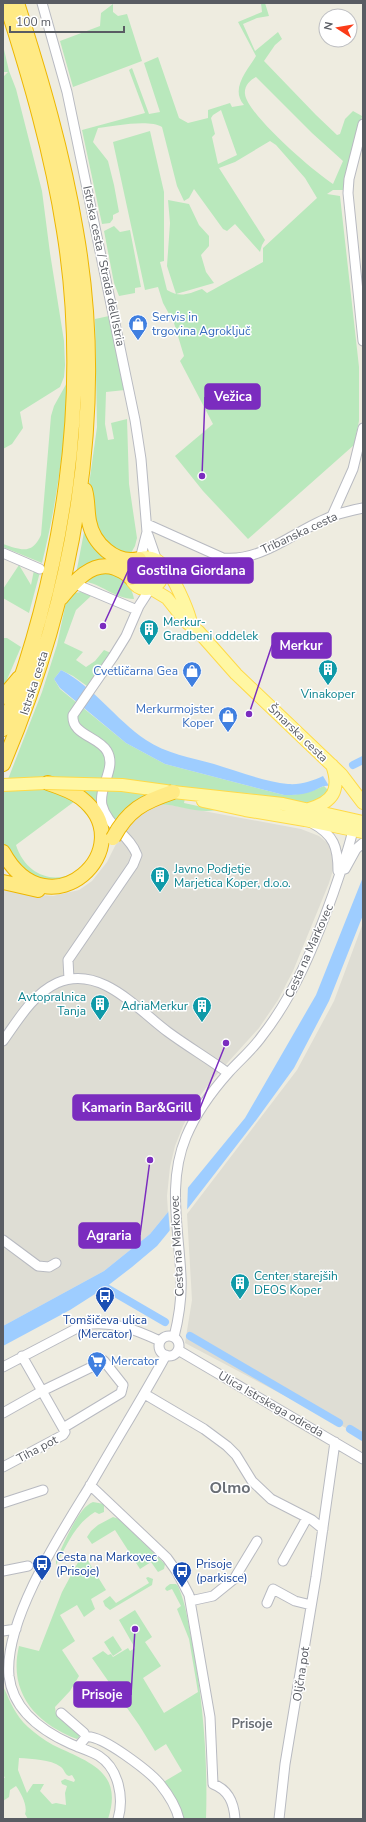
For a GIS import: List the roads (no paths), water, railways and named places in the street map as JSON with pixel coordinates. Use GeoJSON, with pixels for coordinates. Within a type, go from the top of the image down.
{"type":"FeatureCollection","features":[{"type":"Feature","properties":{"kind":"highway","name":"Istrska cesta"},"geometry":{"type":"LineString","coordinates":[[3,729],[23,673],[43,604],[56,545],[66,482],[73,405],[74,341],[71,292],[64,231],[50,161],[30,78],[6,3]]}},
{"type":"Feature","properties":{"kind":"highway"},"geometry":{"type":"LineString","coordinates":[[17,3],[52,119],[77,232],[88,340],[88,393],[82,481],[86,494],[89,522],[95,538],[104,549],[126,560],[140,559]]}},
{"type":"Feature","properties":{"kind":"highway","name":"Istrska cesta"},"geometry":{"type":"LineString","coordinates":[[3,764],[38,675],[59,600],[82,481]]}},
{"type":"Feature","properties":{"kind":"highway"},"geometry":{"type":"LineString","coordinates":[[59,600],[79,577],[100,567],[110,566],[127,573],[133,580]]}},
{"type":"Feature","properties":{"kind":"highway"},"geometry":{"type":"LineString","coordinates":[[3,696],[23,673]]}},
{"type":"Feature","properties":{"kind":"highway"},"geometry":{"type":"LineString","coordinates":[[46,783],[73,793],[92,808],[97,818],[112,837]]}},
{"type":"Feature","properties":{"kind":"highway"},"geometry":{"type":"LineString","coordinates":[[3,852],[24,878],[42,886],[55,887],[74,882],[90,870],[124,819],[137,808],[179,793]]}},
{"type":"Feature","properties":{"kind":"highway"},"geometry":{"type":"LineString","coordinates":[[3,882],[50,892],[68,890],[83,883],[96,871],[112,837]]}},
{"type":"Feature","properties":{"kind":"main road"},"geometry":{"type":"LineString","coordinates":[[158,562],[163,572],[162,578],[157,586],[151,589],[142,589],[133,580],[132,567],[140,559],[150,558],[158,562],[166,569],[171,577],[187,609],[190,620]]}},
{"type":"Feature","properties":{"kind":"main road"},"geometry":{"type":"LineString","coordinates":[[162,578],[198,631]]}},
{"type":"Feature","properties":{"kind":"main road"},"geometry":{"type":"LineString","coordinates":[[151,589],[167,598],[186,622],[198,631]]}},
{"type":"Feature","properties":{"kind":"main road","name":"Šmarska cesta"},"geometry":{"type":"LineString","coordinates":[[198,631],[236,674],[332,765],[363,803]]}},
{"type":"Feature","properties":{"kind":"main road"},"geometry":{"type":"LineString","coordinates":[[306,815],[330,799],[336,783],[336,775],[332,765]]}},
{"type":"Feature","properties":{"kind":"main road"},"geometry":{"type":"LineString","coordinates":[[3,785],[46,783],[115,785],[275,804],[306,815],[359,826],[356,804],[348,783]]}},
{"type":"Feature","properties":{"kind":"street","name":"Istrska cesta / Strada dell'Istria"},"geometry":{"type":"LineString","coordinates":[[42,3],[67,92],[118,335],[141,459],[147,528]]}},
{"type":"Feature","properties":{"kind":"street"},"geometry":{"type":"LineString","coordinates":[[363,124],[349,179],[348,193],[363,340]]}},
{"type":"Feature","properties":{"kind":"street"},"geometry":{"type":"LineString","coordinates":[[332,516],[354,469],[363,428]]}},
{"type":"Feature","properties":{"kind":"street","name":"Tribanska cesta"},"geometry":{"type":"LineString","coordinates":[[147,528],[223,558],[236,559],[254,555],[332,516],[363,508]]}},
{"type":"Feature","properties":{"kind":"street"},"geometry":{"type":"LineString","coordinates":[[140,559],[147,528]]}},
{"type":"Feature","properties":{"kind":"street"},"geometry":{"type":"LineString","coordinates":[[147,528],[158,562]]}},
{"type":"Feature","properties":{"kind":"street"},"geometry":{"type":"LineString","coordinates":[[3,553],[40,569]]}},
{"type":"Feature","properties":{"kind":"street"},"geometry":{"type":"LineString","coordinates":[[133,580],[137,591],[138,608]]}},
{"type":"Feature","properties":{"kind":"street"},"geometry":{"type":"LineString","coordinates":[[80,586],[138,608]]}},
{"type":"Feature","properties":{"kind":"street"},"geometry":{"type":"LineString","coordinates":[[69,979],[68,960],[136,861],[137,855],[135,849],[112,837],[109,820],[102,805],[102,795],[110,762],[109,754],[103,746],[80,731],[74,724],[73,715],[123,641],[138,608],[151,589]]}},
{"type":"Feature","properties":{"kind":"street"},"geometry":{"type":"LineString","coordinates":[[306,815],[333,840],[338,859],[338,879]]}},
{"type":"Feature","properties":{"kind":"street","name":"Cesta na Markovec"},"geometry":{"type":"LineString","coordinates":[[174,1337],[181,1296],[181,1278],[175,1213],[175,1188],[181,1152],[192,1124],[202,1107],[228,1073],[261,1038],[284,1006],[312,947],[359,826]]}},
{"type":"Feature","properties":{"kind":"street"},"geometry":{"type":"LineString","coordinates":[[338,879],[356,849],[363,843]]}},
{"type":"Feature","properties":{"kind":"street"},"geometry":{"type":"LineString","coordinates":[[3,1041],[39,996],[56,984],[69,979],[82,978],[115,990],[168,1032],[228,1073]]}},
{"type":"Feature","properties":{"kind":"street"},"geometry":{"type":"LineString","coordinates":[[3,1240],[38,1266],[49,1267],[56,1263]]}},
{"type":"Feature","properties":{"kind":"street"},"geometry":{"type":"LineString","coordinates":[[3,1367],[83,1324],[96,1322],[124,1326],[160,1341]]}},
{"type":"Feature","properties":{"kind":"street"},"geometry":{"type":"LineString","coordinates":[[164,1337],[174,1337],[179,1342],[178,1350],[173,1355],[166,1355],[160,1349],[160,1341],[164,1337]]}},
{"type":"Feature","properties":{"kind":"street","name":"Ulica Istrskega odreda"},"geometry":{"type":"LineString","coordinates":[[178,1350],[363,1459]]}},
{"type":"Feature","properties":{"kind":"street"},"geometry":{"type":"LineString","coordinates":[[118,1819],[121,1803],[117,1780],[110,1768],[100,1757],[55,1737],[40,1727],[28,1716],[15,1698],[9,1676],[9,1661],[16,1629],[34,1584],[166,1355]]}},
{"type":"Feature","properties":{"kind":"street"},"geometry":{"type":"LineString","coordinates":[[3,1413],[42,1392],[104,1361],[123,1384],[121,1393],[63,1428],[42,1392],[22,1356]]}},
{"type":"Feature","properties":{"kind":"street"},"geometry":{"type":"LineString","coordinates":[[148,1396],[204,1429],[227,1446],[236,1456],[252,1481],[271,1499],[307,1518],[323,1529]]}},
{"type":"Feature","properties":{"kind":"street","name":"Tiha pot"},"geometry":{"type":"LineString","coordinates":[[3,1467],[63,1436],[65,1432],[63,1428]]}},
{"type":"Feature","properties":{"kind":"street","name":"Oljčna pot"},"geometry":{"type":"LineString","coordinates":[[279,1819],[285,1764],[323,1529],[335,1442]]}},
{"type":"Feature","properties":{"kind":"street"},"geometry":{"type":"LineString","coordinates":[[90,1485],[167,1558],[182,1581],[190,1601],[210,1717],[213,1784],[220,1787],[231,1798],[235,1819]]}},
{"type":"Feature","properties":{"kind":"street"},"geometry":{"type":"LineString","coordinates":[[3,1504],[43,1490]]}},
{"type":"Feature","properties":{"kind":"street"},"geometry":{"type":"LineString","coordinates":[[283,1561],[307,1518]]}},
{"type":"Feature","properties":{"kind":"street"},"geometry":{"type":"LineString","coordinates":[[190,1601],[213,1596],[234,1579],[257,1541]]}},
{"type":"Feature","properties":{"kind":"street"},"geometry":{"type":"LineString","coordinates":[[3,1571],[28,1566]]}},
{"type":"Feature","properties":{"kind":"street"},"geometry":{"type":"LineString","coordinates":[[267,1603],[274,1590],[295,1601],[311,1605]]}},
{"type":"Feature","properties":{"kind":"street"},"geometry":{"type":"LineString","coordinates":[[3,1631],[16,1629]]}},
{"type":"Feature","properties":{"kind":"street"},"geometry":{"type":"LineString","coordinates":[[61,1713],[84,1733],[86,1737]]}},
{"type":"Feature","properties":{"kind":"street"},"geometry":{"type":"LineString","coordinates":[[78,1747],[86,1737],[94,1736],[112,1746],[159,1783],[177,1810],[179,1819]]}},
{"type":"Feature","properties":{"kind":"water"},"geometry":{"type":"Polygon","coordinates":[[[61,670],[84,685],[124,723],[153,745],[179,755],[270,781],[293,784],[311,781],[323,776],[329,786],[306,793],[284,795],[165,764],[126,743],[60,688],[54,679],[61,670]]]}},
{"type":"Feature","properties":{"kind":"water"},"geometry":{"type":"Polygon","coordinates":[[[363,877],[363,915],[329,1001],[294,1068],[257,1119],[157,1246],[106,1287],[70,1310],[3,1346],[3,1326],[104,1271],[150,1234],[245,1118],[316,995],[363,877]]]}},
{"type":"Feature","properties":{"kind":"waterway"},"geometry":{"type":"LineString","coordinates":[[353,765],[363,760]]}},
{"type":"Feature","properties":{"kind":"waterway"},"geometry":{"type":"LineString","coordinates":[[98,1283],[165,1322]]}},
{"type":"Feature","properties":{"kind":"waterway"},"geometry":{"type":"LineString","coordinates":[[190,1336],[339,1423]]}},
{"type":"Feature","properties":{"kind":"waterway"},"geometry":{"type":"LineString","coordinates":[[350,1429],[363,1437]]}},
{"type":"Feature","properties":{"kind":"place","name":"Servis in trgovina Agroključ"},"geometry":{"type":"Point","coordinates":[138,341]}},
{"type":"Feature","properties":{"kind":"place","name":"Vežica"},"geometry":{"type":"Point","coordinates":[202,476]}},
{"type":"Feature","properties":{"kind":"place","name":"Gostilna Giordana"},"geometry":{"type":"Point","coordinates":[103,626]}},
{"type":"Feature","properties":{"kind":"place","name":"Merkur- Gradbeni oddelek"},"geometry":{"type":"Point","coordinates":[149,646]}},
{"type":"Feature","properties":{"kind":"place","name":"Vinakoper"},"geometry":{"type":"Point","coordinates":[328,686]}},
{"type":"Feature","properties":{"kind":"place","name":"Cvetličarna Gea"},"geometry":{"type":"Point","coordinates":[192,688]}},
{"type":"Feature","properties":{"kind":"place","name":"Merkur"},"geometry":{"type":"Point","coordinates":[249,714]}},
{"type":"Feature","properties":{"kind":"place","name":"Merkurmojster Koper"},"geometry":{"type":"Point","coordinates":[228,733]}},
{"type":"Feature","properties":{"kind":"place","name":"Javno Podjetje Marjetica Koper, d.o.o."},"geometry":{"type":"Point","coordinates":[160,893]}},
{"type":"Feature","properties":{"kind":"place","name":"Avtopralnica Tanja"},"geometry":{"type":"Point","coordinates":[100,1021]}},
{"type":"Feature","properties":{"kind":"place","name":"AdriaMerkur"},"geometry":{"type":"Point","coordinates":[202,1023]}},
{"type":"Feature","properties":{"kind":"place","name":"Kamarin Bar&Grill"},"geometry":{"type":"Point","coordinates":[226,1043]}},
{"type":"Feature","properties":{"kind":"place","name":"Agraria"},"geometry":{"type":"Point","coordinates":[150,1160]}},
{"type":"Feature","properties":{"kind":"place","name":"Center starejših DEOS Koper"},"geometry":{"type":"Point","coordinates":[240,1300]}},
{"type":"Feature","properties":{"kind":"place","name":"Tomšičeva ulica (Mercator)"},"geometry":{"type":"Point","coordinates":[105,1313]}},
{"type":"Feature","properties":{"kind":"place","name":"Mercator"},"geometry":{"type":"Point","coordinates":[97,1378]}},
{"type":"Feature","properties":{"kind":"place","name":"Cesta na Markovec (Prisoje)"},"geometry":{"type":"Point","coordinates":[42,1581]}},
{"type":"Feature","properties":{"kind":"place","name":"Prisoje (parkisce)"},"geometry":{"type":"Point","coordinates":[182,1588]}},
{"type":"Feature","properties":{"kind":"place","name":"Prisoje"},"geometry":{"type":"Point","coordinates":[135,1629]}},
{"type":"Feature","properties":{"kind":"district","name":"Olmo"},"geometry":{"type":"Point","coordinates":[230,1488]}},
{"type":"Feature","properties":{"kind":"district","name":"Prisoje"},"geometry":{"type":"Point","coordinates":[252,1724]}}]}
